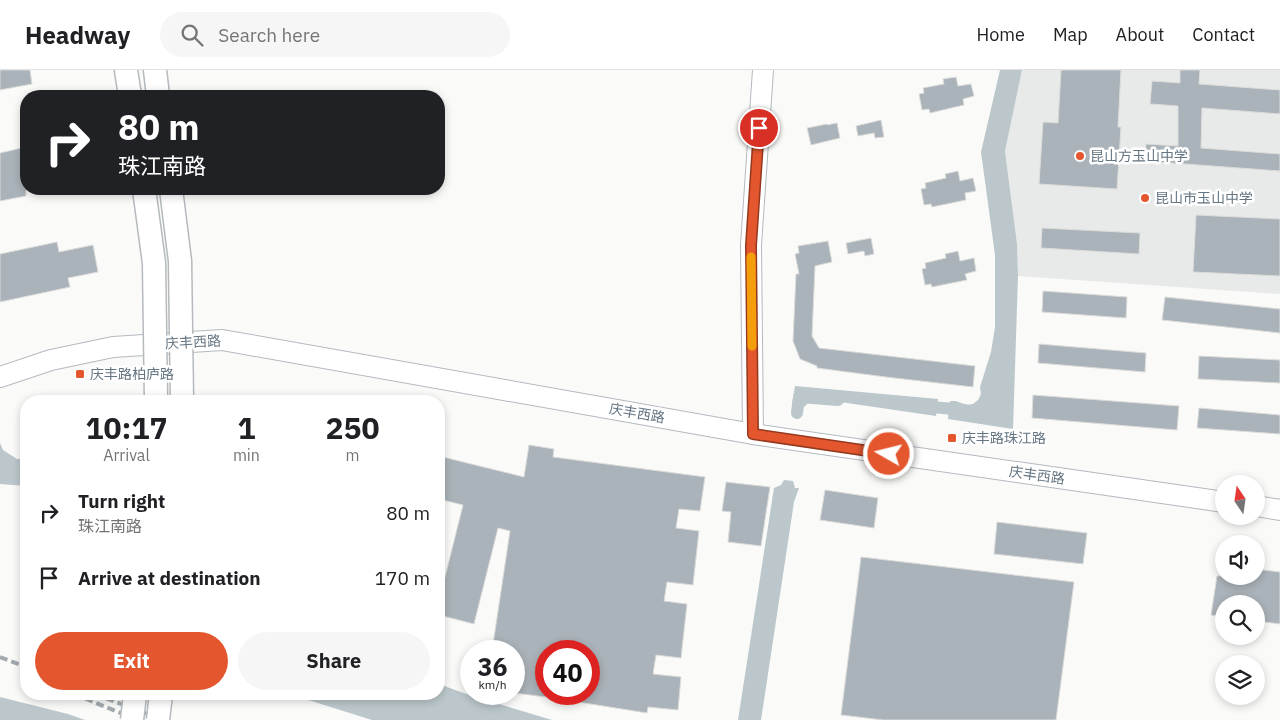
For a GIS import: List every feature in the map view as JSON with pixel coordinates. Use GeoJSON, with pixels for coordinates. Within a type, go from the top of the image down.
{"type":"FeatureCollection","features":[{"type":"Feature","properties":{"kind":"main road"},"geometry":{"type":"LineString","coordinates":[[126,70],[129,90]]}},
{"type":"Feature","properties":{"kind":"main road"},"geometry":{"type":"LineString","coordinates":[[154,70],[157,90]]}},
{"type":"Feature","properties":{"kind":"main road"},"geometry":{"type":"LineString","coordinates":[[145,195],[154,263],[156,395]]}},
{"type":"Feature","properties":{"kind":"main road"},"geometry":{"type":"LineString","coordinates":[[172,195],[180,261],[182,395]]}},
{"type":"Feature","properties":{"kind":"main road"},"geometry":{"type":"LineString","coordinates":[[132,720],[134,700]]}},
{"type":"Feature","properties":{"kind":"main road"},"geometry":{"type":"LineString","coordinates":[[158,720],[160,700]]}},
{"type":"Feature","properties":{"kind":"street"},"geometry":{"type":"LineString","coordinates":[[753,434],[751,245],[763,70]]}},
{"type":"Feature","properties":{"kind":"street","name":"庆丰西路"},"geometry":{"type":"LineString","coordinates":[[0,378],[51,360],[113,347],[222,340],[753,434],[1215,501]]}},
{"type":"Feature","properties":{"kind":"street"},"geometry":{"type":"LineString","coordinates":[[1265,508],[1280,510]]}},
{"type":"Feature","properties":{"kind":"shaded area"},"geometry":{"type":"Polygon","coordinates":[[[1000,70],[1022,70],[1005,151],[1017,244],[1018,276],[1013,429],[948,419],[950,401],[966,405],[973,404],[978,400],[991,352],[995,327],[995,255],[981,152],[1000,70]]]}},
{"type":"Feature","properties":{"kind":"shaded area","name":"昆山市玉山中学"},"geometry":{"type":"Polygon","coordinates":[[[1022,70],[1280,70],[1280,294],[1018,276],[1017,244],[1005,151],[1022,70]]]}},
{"type":"Feature","properties":{"kind":"shaded area"},"geometry":{"type":"Polygon","coordinates":[[[795,386],[938,399],[936,416],[813,398],[804,407],[792,404],[795,386]]]}},
{"type":"Feature","properties":{"kind":"shaded area"},"geometry":{"type":"Polygon","coordinates":[[[0,443],[3,450],[20,459],[20,486],[0,484],[0,443]]]}},
{"type":"Feature","properties":{"kind":"shaded area"},"geometry":{"type":"Polygon","coordinates":[[[784,480],[793,481],[795,488],[799,488],[794,502],[761,720],[738,720],[774,488],[781,485],[784,480]]]}},
{"type":"Feature","properties":{"kind":"shaded area"},"geometry":{"type":"Polygon","coordinates":[[[445,686],[460,692],[460,705],[502,705],[552,720],[372,720],[308,700],[445,700],[445,686]]]}},
{"type":"Feature","properties":{"kind":"shaded area"},"geometry":{"type":"Polygon","coordinates":[[[0,697],[68,714],[85,720],[0,720],[0,697]]]}},
{"type":"Feature","properties":{"kind":"building"},"geometry":{"type":"Polygon","coordinates":[[[0,70],[30,70],[32,84],[0,90],[0,70]]]}},
{"type":"Feature","properties":{"kind":"building"},"geometry":{"type":"Polygon","coordinates":[[[1061,70],[1121,70],[1118,127],[1121,127],[1117,189],[1039,184],[1043,122],[1058,123],[1061,70]]]}},
{"type":"Feature","properties":{"kind":"building"},"geometry":{"type":"Polygon","coordinates":[[[1180,70],[1200,70],[1199,84],[1280,90],[1280,114],[1202,108],[1201,148],[1280,154],[1280,171],[1144,161],[1146,144],[1178,146],[1178,106],[1150,104],[1152,81],[1180,83],[1180,70]]]}},
{"type":"Feature","properties":{"kind":"building"},"geometry":{"type":"Polygon","coordinates":[[[956,77],[958,86],[971,84],[974,96],[963,99],[964,105],[930,113],[929,109],[922,110],[919,94],[924,93],[923,88],[944,84],[943,79],[956,77]]]}},
{"type":"Feature","properties":{"kind":"building"},"geometry":{"type":"Polygon","coordinates":[[[881,120],[884,137],[875,138],[874,133],[858,136],[856,126],[881,120]]]}},
{"type":"Feature","properties":{"kind":"building"},"geometry":{"type":"Polygon","coordinates":[[[837,123],[840,138],[811,145],[807,128],[837,123]]]}},
{"type":"Feature","properties":{"kind":"building"},"geometry":{"type":"Polygon","coordinates":[[[20,148],[20,195],[26,196],[0,201],[0,153],[20,148]]]}},
{"type":"Feature","properties":{"kind":"building"},"geometry":{"type":"Polygon","coordinates":[[[958,171],[960,181],[973,178],[976,191],[965,193],[966,200],[932,207],[931,204],[924,205],[921,189],[926,188],[925,183],[946,178],[945,174],[958,171]]]}},
{"type":"Feature","properties":{"kind":"building"},"geometry":{"type":"Polygon","coordinates":[[[1196,215],[1280,219],[1280,276],[1193,272],[1196,215]]]}},
{"type":"Feature","properties":{"kind":"building"},"geometry":{"type":"Polygon","coordinates":[[[1042,228],[1140,233],[1139,254],[1041,248],[1042,228]]]}},
{"type":"Feature","properties":{"kind":"building"},"geometry":{"type":"Polygon","coordinates":[[[871,238],[874,254],[865,256],[864,251],[848,254],[846,243],[871,238]]]}},
{"type":"Feature","properties":{"kind":"building"},"geometry":{"type":"Polygon","coordinates":[[[828,241],[832,262],[815,266],[812,336],[819,348],[975,366],[973,387],[817,368],[817,366],[800,359],[793,341],[796,274],[799,274],[795,254],[799,253],[798,246],[828,241]]]}},
{"type":"Feature","properties":{"kind":"building"},"geometry":{"type":"Polygon","coordinates":[[[57,242],[59,252],[93,245],[98,272],[68,278],[70,287],[0,302],[0,254],[57,242]]]}},
{"type":"Feature","properties":{"kind":"building"},"geometry":{"type":"Polygon","coordinates":[[[958,251],[960,261],[974,258],[976,271],[965,274],[967,280],[932,287],[931,284],[925,285],[922,269],[926,268],[925,263],[946,258],[945,254],[958,251]]]}},
{"type":"Feature","properties":{"kind":"building"},"geometry":{"type":"Polygon","coordinates":[[[1043,291],[1127,297],[1126,318],[1042,312],[1043,291]]]}},
{"type":"Feature","properties":{"kind":"building"},"geometry":{"type":"Polygon","coordinates":[[[1165,297],[1280,309],[1280,333],[1162,320],[1165,297]]]}},
{"type":"Feature","properties":{"kind":"building"},"geometry":{"type":"Polygon","coordinates":[[[1039,344],[1146,353],[1145,372],[1038,363],[1039,344]]]}},
{"type":"Feature","properties":{"kind":"building"},"geometry":{"type":"Polygon","coordinates":[[[1199,356],[1280,360],[1280,383],[1198,379],[1199,356]]]}},
{"type":"Feature","properties":{"kind":"building"},"geometry":{"type":"Polygon","coordinates":[[[1033,395],[1179,406],[1177,430],[1032,418],[1033,395]]]}},
{"type":"Feature","properties":{"kind":"building"},"geometry":{"type":"Polygon","coordinates":[[[1199,408],[1280,415],[1280,434],[1197,428],[1199,408]]]}},
{"type":"Feature","properties":{"kind":"building"},"geometry":{"type":"Polygon","coordinates":[[[529,445],[554,449],[553,457],[705,477],[700,511],[679,509],[676,528],[699,531],[693,585],[667,582],[664,601],[687,604],[681,658],[656,655],[653,674],[681,677],[678,710],[648,707],[647,713],[597,705],[600,705],[600,640],[535,640],[535,696],[525,694],[525,640],[494,640],[510,531],[498,528],[474,624],[445,617],[445,577],[463,505],[445,500],[445,457],[524,477],[529,445]]]}},
{"type":"Feature","properties":{"kind":"building"},"geometry":{"type":"Polygon","coordinates":[[[726,482],[770,487],[761,546],[728,542],[731,512],[722,511],[726,482]]]}},
{"type":"Feature","properties":{"kind":"building"},"geometry":{"type":"Polygon","coordinates":[[[825,490],[878,498],[874,528],[820,520],[825,490]]]}},
{"type":"Feature","properties":{"kind":"building"},"geometry":{"type":"Polygon","coordinates":[[[997,522],[1087,533],[1083,564],[994,554],[997,522]]]}},
{"type":"Feature","properties":{"kind":"building"},"geometry":{"type":"Polygon","coordinates":[[[861,557],[1074,582],[1056,720],[883,720],[841,715],[861,557]]]}},
{"type":"Feature","properties":{"kind":"building"},"geometry":{"type":"Polygon","coordinates":[[[1265,570],[1280,572],[1280,624],[1265,622],[1265,595],[1215,595],[1215,616],[1211,615],[1216,585],[1265,585],[1265,570]]]}},
{"type":"Feature","properties":{"kind":"waterway"},"geometry":{"type":"LineString","coordinates":[[797,413],[799,397],[838,400]]}},
{"type":"Feature","properties":{"kind":"waterway"},"geometry":{"type":"LineString","coordinates":[[921,406],[965,410]]}},
{"type":"Feature","properties":{"kind":"railway"},"geometry":{"type":"LineString","coordinates":[[0,657],[20,665]]}},
{"type":"Feature","properties":{"kind":"railway"},"geometry":{"type":"LineString","coordinates":[[89,700],[138,720]]}},
{"type":"Feature","properties":{"kind":"railway"},"geometry":{"type":"LineString","coordinates":[[111,700],[163,720]]}},
{"type":"Feature","properties":{"kind":"slow traffic"},"geometry":{"type":"LineString","coordinates":[[751,257],[752,346]]}},
{"type":"Feature","properties":{"kind":"place","name":"昆山方玉山中学"},"geometry":{"type":"Point","coordinates":[1080,156]}},
{"type":"Feature","properties":{"kind":"place","name":"昆山市玉山中学"},"geometry":{"type":"Point","coordinates":[1145,198]}},
{"type":"Feature","properties":{"kind":"place","name":"庆丰路柏庐路"},"geometry":{"type":"Point","coordinates":[80,374]}},
{"type":"Feature","properties":{"kind":"place","name":"庆丰路珠江路"},"geometry":{"type":"Point","coordinates":[952,438]}},
{"type":"Feature","properties":{"kind":"route"},"geometry":{"type":"LineString","coordinates":[[759,128],[751,245],[753,434],[889,454]]}}]}
